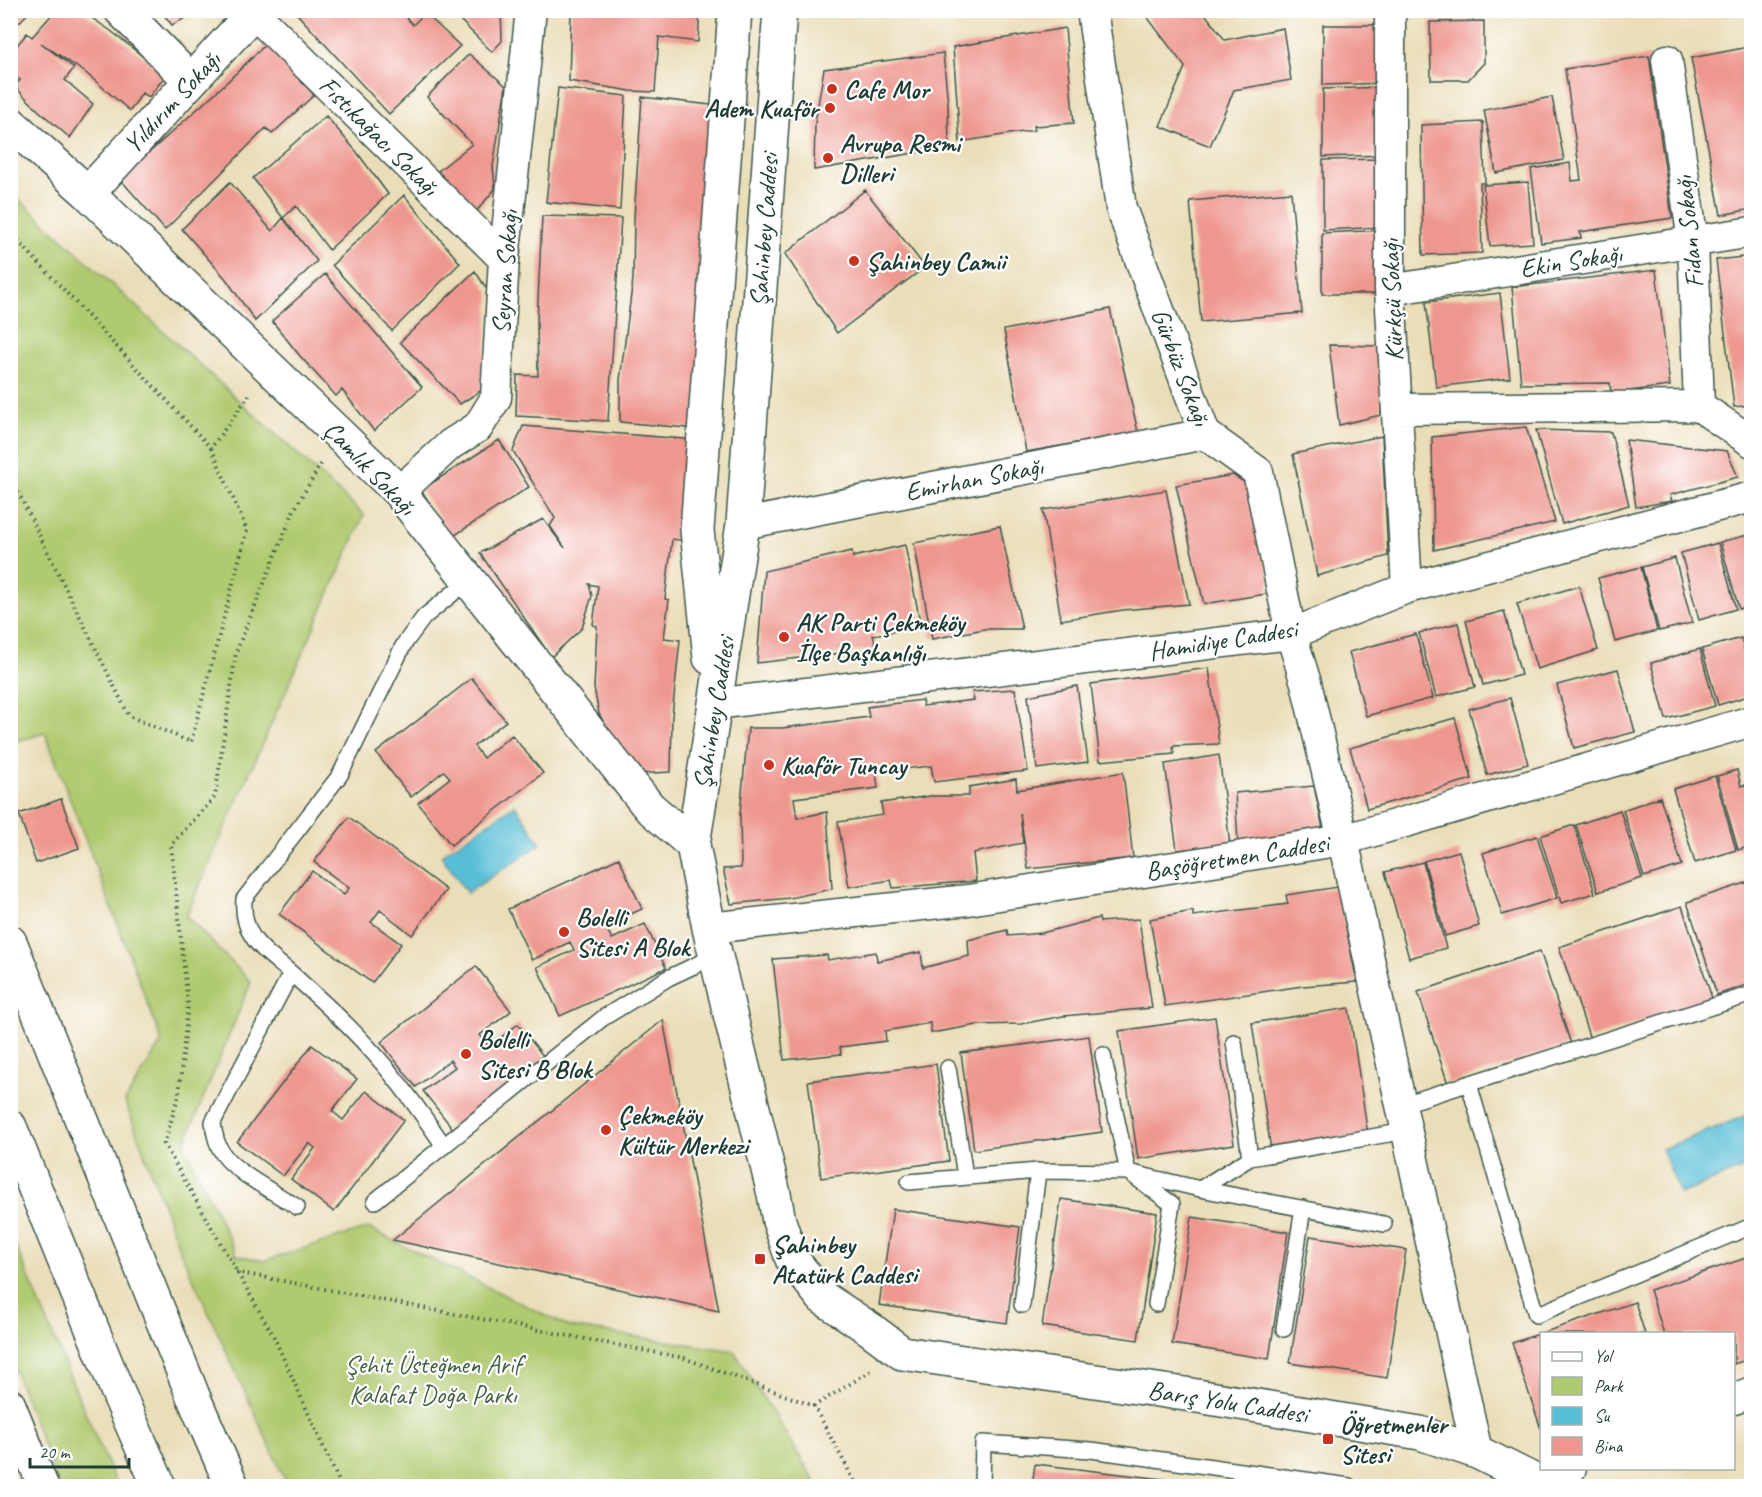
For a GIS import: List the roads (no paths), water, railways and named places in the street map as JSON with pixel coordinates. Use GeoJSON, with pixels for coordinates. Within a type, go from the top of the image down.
{"type":"FeatureCollection","features":[{"type":"Feature","properties":{"kind":"main road"},"geometry":{"type":"LineString","coordinates":[[121,10],[190,80]]}},
{"type":"Feature","properties":{"kind":"main road"},"geometry":{"type":"LineString","coordinates":[[715,704],[697,530],[735,10]]}},
{"type":"Feature","properties":{"kind":"main road","name":"Şahinbey Caddesi"},"geometry":{"type":"LineString","coordinates":[[780,10],[743,524],[693,845],[713,942],[778,1221],[792,1259],[823,1298],[902,1353]]}},
{"type":"Feature","properties":{"kind":"main road","name":"Yıldırım Sokağı"},"geometry":{"type":"LineString","coordinates":[[88,194],[190,80],[255,12]]}},
{"type":"Feature","properties":{"kind":"main road","name":"Çamlık Sokağı"},"geometry":{"type":"LineString","coordinates":[[10,123],[88,194],[399,492],[649,807],[693,845]]}},
{"type":"Feature","properties":{"kind":"main road"},"geometry":{"type":"LineString","coordinates":[[10,942],[193,1396],[232,1486]]}},
{"type":"Feature","properties":{"kind":"main road"},"geometry":{"type":"LineString","coordinates":[[10,1127],[119,1395],[159,1486]]}},
{"type":"Feature","properties":{"kind":"main road","name":"Barış Yolu Caddesi"},"geometry":{"type":"LineString","coordinates":[[902,1353],[1185,1394],[1420,1433],[1477,1452],[1542,1485]]}},
{"type":"Feature","properties":{"kind":"street","name":"Seyran Sokağı"},"geometry":{"type":"LineString","coordinates":[[399,492],[451,444],[478,427],[496,398],[504,259],[531,10]]}},
{"type":"Feature","properties":{"kind":"street","name":"Gürbüz Sokağı"},"geometry":{"type":"LineString","coordinates":[[1092,10],[1121,208],[1205,434],[1258,472],[1291,634],[1306,683],[1343,840],[1477,1452]]}},
{"type":"Feature","properties":{"kind":"street","name":"Kürkçü Sokağı"},"geometry":{"type":"LineString","coordinates":[[1390,10],[1390,290],[1407,588]]}},
{"type":"Feature","properties":{"kind":"street","name":"Fıstıkağacı Sokağı"},"geometry":{"type":"LineString","coordinates":[[255,12],[504,259]]}},
{"type":"Feature","properties":{"kind":"street","name":"Fidan Sokağı"},"geometry":{"type":"LineString","coordinates":[[1667,60],[1693,242],[1700,406]]}},
{"type":"Feature","properties":{"kind":"street","name":"Ekin Sokağı"},"geometry":{"type":"LineString","coordinates":[[1390,290],[1752,232]]}},
{"type":"Feature","properties":{"kind":"street"},"geometry":{"type":"LineString","coordinates":[[1397,409],[1700,406],[1752,442]]}},
{"type":"Feature","properties":{"kind":"street","name":"Emirhan Sokağı"},"geometry":{"type":"LineString","coordinates":[[743,524],[1205,434]]}},
{"type":"Feature","properties":{"kind":"street","name":"Hamidiye Caddesi"},"geometry":{"type":"LineString","coordinates":[[715,704],[1291,634],[1407,588],[1752,497]]}},
{"type":"Feature","properties":{"kind":"street","name":"Başöğretmen Caddesi"},"geometry":{"type":"LineString","coordinates":[[713,942],[1343,840],[1752,721]]}},
{"type":"Feature","properties":{"kind":"street"},"geometry":{"type":"LineString","coordinates":[[1735,1399],[1752,1392]]}},
{"type":"Feature","properties":{"kind":"street"},"geometry":{"type":"LineString","coordinates":[[10,1404],[43,1486]]}},
{"type":"Feature","properties":{"kind":"street"},"geometry":{"type":"LineString","coordinates":[[1542,1485],[1568,1470]]}},
{"type":"Feature","properties":{"kind":"lane"},"geometry":{"type":"LineString","coordinates":[[444,1146],[412,1100],[377,1056],[336,1013],[256,943],[243,915],[244,899],[340,775],[404,644],[424,617],[469,580]]}},
{"type":"Feature","properties":{"kind":"lane"},"geometry":{"type":"LineString","coordinates":[[375,1201],[603,1017],[668,978],[713,942]]}},
{"type":"Feature","properties":{"kind":"lane"},"geometry":{"type":"LineString","coordinates":[[291,973],[213,1122],[221,1152],[231,1164],[297,1207]]}},
{"type":"Feature","properties":{"kind":"lane"},"geometry":{"type":"LineString","coordinates":[[1200,1188],[1250,1158],[1404,1118],[1469,1084],[1752,994]]}},
{"type":"Feature","properties":{"kind":"lane"},"geometry":{"type":"LineString","coordinates":[[1234,1042],[1250,1158]]}},
{"type":"Feature","properties":{"kind":"lane"},"geometry":{"type":"LineString","coordinates":[[1102,1055],[1128,1172],[1172,1204],[1156,1304]]}},
{"type":"Feature","properties":{"kind":"lane"},"geometry":{"type":"LineString","coordinates":[[948,1068],[965,1176]]}},
{"type":"Feature","properties":{"kind":"lane"},"geometry":{"type":"LineString","coordinates":[[1469,1084],[1536,1315],[1752,1226]]}},
{"type":"Feature","properties":{"kind":"lane"},"geometry":{"type":"LineString","coordinates":[[1022,1305],[1038,1170]]}},
{"type":"Feature","properties":{"kind":"lane"},"geometry":{"type":"LineString","coordinates":[[909,1182],[1038,1170],[1128,1172],[1384,1224]]}},
{"type":"Feature","properties":{"kind":"lane"},"geometry":{"type":"LineString","coordinates":[[1284,1329],[1303,1208]]}},
{"type":"Feature","properties":{"kind":"lane"},"geometry":{"type":"LineString","coordinates":[[982,1486],[983,1443],[1091,1450],[1349,1486]]}},
{"type":"Feature","properties":{"kind":"water"},"geometry":{"type":"Polygon","coordinates":[[[515,805],[541,844],[467,893],[441,855],[515,805]]]}},
{"type":"Feature","properties":{"kind":"water"},"geometry":{"type":"Polygon","coordinates":[[[1747,1115],[1751,1127],[1751,1165],[1680,1194],[1662,1149],[1747,1115]]]}},
{"type":"Feature","properties":{"kind":"place","name":"Cafe Mor"},"geometry":{"type":"Point","coordinates":[832,89]}},
{"type":"Feature","properties":{"kind":"place","name":"Adem Kuaför"},"geometry":{"type":"Point","coordinates":[830,108]}},
{"type":"Feature","properties":{"kind":"place","name":"Avrupa Resmi Dilleri"},"geometry":{"type":"Point","coordinates":[828,158]}},
{"type":"Feature","properties":{"kind":"place","name":"Şahinbey Camii"},"geometry":{"type":"Point","coordinates":[854,261]}},
{"type":"Feature","properties":{"kind":"place","name":"AK Parti Çekmeköy İlçe Başkanlığı"},"geometry":{"type":"Point","coordinates":[784,637]}},
{"type":"Feature","properties":{"kind":"place","name":"Kuaför Tuncay"},"geometry":{"type":"Point","coordinates":[769,765]}},
{"type":"Feature","properties":{"kind":"place","name":"Bolelli Sitesi A Blok"},"geometry":{"type":"Point","coordinates":[564,932]}},
{"type":"Feature","properties":{"kind":"place","name":"Bolelli Sitesi B Blok"},"geometry":{"type":"Point","coordinates":[466,1054]}},
{"type":"Feature","properties":{"kind":"place","name":"Çekmeköy Kültür Merkezi"},"geometry":{"type":"Point","coordinates":[606,1130]}},
{"type":"Feature","properties":{"kind":"place","name":"Şahinbey Atatürk Caddesi"},"geometry":{"type":"Point","coordinates":[760,1259]}},
{"type":"Feature","properties":{"kind":"place","name":"Öğretmenler Sitesi"},"geometry":{"type":"Point","coordinates":[1328,1439]}},
{"type":"Feature","properties":{"kind":"park label","name":"Şehit Üsteğmen Arif Kalafat Doğa Parkı"},"geometry":{"type":"Point","coordinates":[433,1379]}}]}
